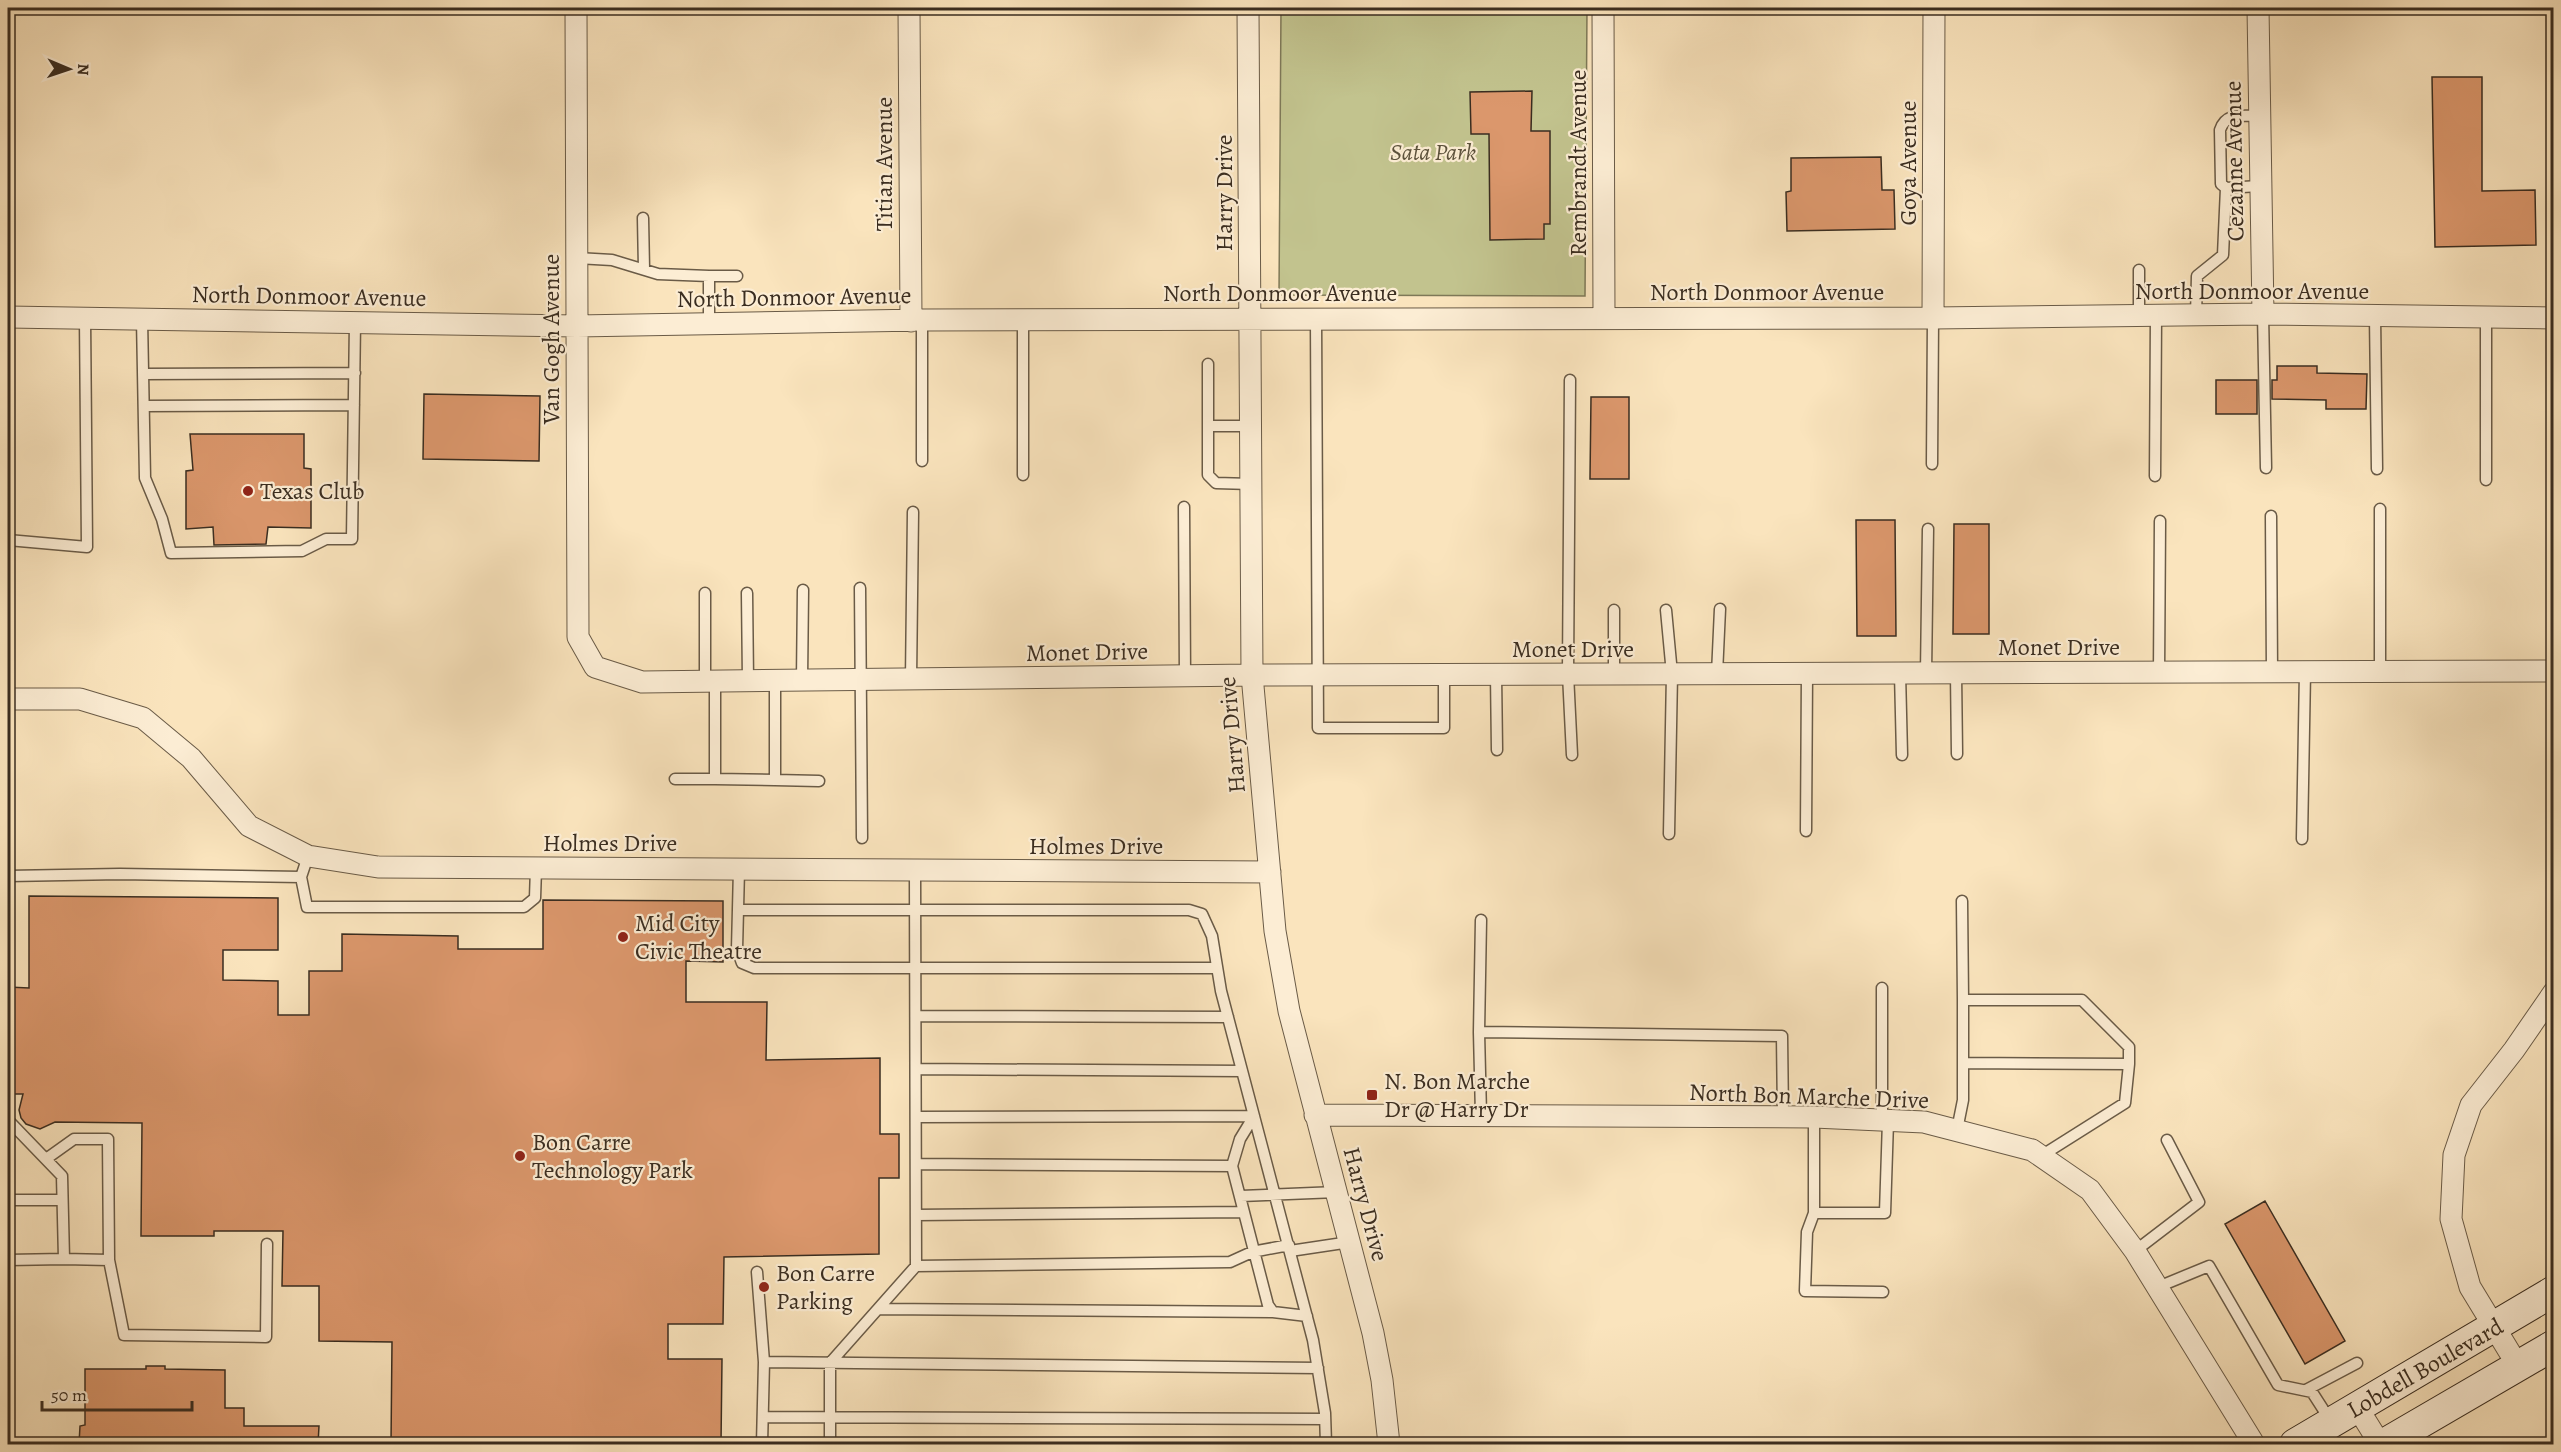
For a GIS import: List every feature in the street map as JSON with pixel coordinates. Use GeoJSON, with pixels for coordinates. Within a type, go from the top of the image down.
{"type":"FeatureCollection","features":[{"type":"Feature","properties":{"kind":"main road","name":"Lobdell Boulevard"},"geometry":{"type":"LineString","coordinates":[[2295,1444],[2553,1291]]}},
{"type":"Feature","properties":{"kind":"main road","name":"Lobdell Boulevard"},"geometry":{"type":"LineString","coordinates":[[2382,1444],[2553,1345]]}},
{"type":"Feature","properties":{"kind":"street","name":"Van Gogh Avenue"},"geometry":{"type":"LineString","coordinates":[[576,8],[578,637],[595,667]]}},
{"type":"Feature","properties":{"kind":"street","name":"Titian Avenue"},"geometry":{"type":"LineString","coordinates":[[909,8],[916,320]]}},
{"type":"Feature","properties":{"kind":"street","name":"Harry Drive"},"geometry":{"type":"LineString","coordinates":[[1248,8],[1252,675],[1275,931],[1289,1011],[1375,1345],[1389,1444]]}},
{"type":"Feature","properties":{"kind":"street","name":"Rembrandt Avenue"},"geometry":{"type":"LineString","coordinates":[[1603,8],[1604,318]]}},
{"type":"Feature","properties":{"kind":"street","name":"Goya Avenue"},"geometry":{"type":"LineString","coordinates":[[1933,318],[1934,8]]}},
{"type":"Feature","properties":{"kind":"street","name":"Cezanne Avenue"},"geometry":{"type":"LineString","coordinates":[[2259,8],[2259,186],[2263,314]]}},
{"type":"Feature","properties":{"kind":"street","name":"North Donmoor Avenue"},"geometry":{"type":"LineString","coordinates":[[8,316],[577,326],[916,320],[1933,318],[2263,314],[2553,318]]}},
{"type":"Feature","properties":{"kind":"street","name":"Monet Drive"},"geometry":{"type":"LineString","coordinates":[[595,667],[642,682],[1252,675],[2553,671]]}},
{"type":"Feature","properties":{"kind":"street","name":"Holmes Drive"},"geometry":{"type":"LineString","coordinates":[[8,699],[80,699],[143,718],[191,758],[249,825],[308,856],[378,867],[1270,872]]}},
{"type":"Feature","properties":{"kind":"street"},"geometry":{"type":"LineString","coordinates":[[2518,1365],[2470,1287],[2451,1219],[2454,1155],[2471,1105],[2514,1050],[2553,992]]}},
{"type":"Feature","properties":{"kind":"street","name":"North Bon Marche Drive"},"geometry":{"type":"LineString","coordinates":[[1315,1115],[1814,1117],[1924,1122],[2032,1150],[2090,1190],[2135,1251],[2254,1444]]}},
{"type":"Feature","properties":{"kind":"street"},"geometry":{"type":"LineString","coordinates":[[2357,1407],[2382,1444]]}},
{"type":"Feature","properties":{"kind":"lane"},"geometry":{"type":"LineString","coordinates":[[2259,116],[2229,117],[2223,122],[2220,130],[2221,184],[2226,188],[2259,186]]}},
{"type":"Feature","properties":{"kind":"lane"},"geometry":{"type":"LineString","coordinates":[[2196,316],[2197,276],[2223,255],[2226,188]]}},
{"type":"Feature","properties":{"kind":"lane"},"geometry":{"type":"LineString","coordinates":[[643,218],[644,269]]}},
{"type":"Feature","properties":{"kind":"lane"},"geometry":{"type":"LineString","coordinates":[[577,258],[612,260],[658,274],[737,276]]}},
{"type":"Feature","properties":{"kind":"lane"},"geometry":{"type":"LineString","coordinates":[[2139,270],[2147,316],[2155,476]]}},
{"type":"Feature","properties":{"kind":"lane"},"geometry":{"type":"LineString","coordinates":[[709,276],[709,324]]}},
{"type":"Feature","properties":{"kind":"lane"},"geometry":{"type":"LineString","coordinates":[[2263,314],[2266,468]]}},
{"type":"Feature","properties":{"kind":"lane"},"geometry":{"type":"LineString","coordinates":[[2375,316],[2377,469]]}},
{"type":"Feature","properties":{"kind":"lane"},"geometry":{"type":"LineString","coordinates":[[8,540],[87,547],[85,318]]}},
{"type":"Feature","properties":{"kind":"lane"},"geometry":{"type":"LineString","coordinates":[[1316,318],[1318,728],[1444,728],[1444,675]]}},
{"type":"Feature","properties":{"kind":"lane"},"geometry":{"type":"LineString","coordinates":[[1932,464],[1933,318]]}},
{"type":"Feature","properties":{"kind":"lane"},"geometry":{"type":"LineString","coordinates":[[2486,318],[2486,480]]}},
{"type":"Feature","properties":{"kind":"lane"},"geometry":{"type":"LineString","coordinates":[[142,319],[145,478],[162,519],[171,553],[302,551],[326,539],[352,539],[356,322]]}},
{"type":"Feature","properties":{"kind":"lane"},"geometry":{"type":"LineString","coordinates":[[916,320],[922,461]]}},
{"type":"Feature","properties":{"kind":"lane"},"geometry":{"type":"LineString","coordinates":[[1023,320],[1023,475]]}},
{"type":"Feature","properties":{"kind":"lane"},"geometry":{"type":"LineString","coordinates":[[1208,364],[1209,475],[1216,483],[1251,484]]}},
{"type":"Feature","properties":{"kind":"lane"},"geometry":{"type":"LineString","coordinates":[[143,374],[355,373]]}},
{"type":"Feature","properties":{"kind":"lane"},"geometry":{"type":"LineString","coordinates":[[1570,380],[1568,674],[1572,755]]}},
{"type":"Feature","properties":{"kind":"lane"},"geometry":{"type":"LineString","coordinates":[[144,406],[354,405]]}},
{"type":"Feature","properties":{"kind":"lane"},"geometry":{"type":"LineString","coordinates":[[1208,426],[1251,426]]}},
{"type":"Feature","properties":{"kind":"lane"},"geometry":{"type":"LineString","coordinates":[[1184,507],[1185,676]]}},
{"type":"Feature","properties":{"kind":"lane"},"geometry":{"type":"LineString","coordinates":[[2380,509],[2380,672]]}},
{"type":"Feature","properties":{"kind":"lane"},"geometry":{"type":"LineString","coordinates":[[911,679],[913,512]]}},
{"type":"Feature","properties":{"kind":"lane"},"geometry":{"type":"LineString","coordinates":[[2271,516],[2272,672]]}},
{"type":"Feature","properties":{"kind":"lane"},"geometry":{"type":"LineString","coordinates":[[2159,672],[2160,521]]}},
{"type":"Feature","properties":{"kind":"lane"},"geometry":{"type":"LineString","coordinates":[[1926,673],[1928,529]]}},
{"type":"Feature","properties":{"kind":"lane"},"geometry":{"type":"LineString","coordinates":[[860,588],[862,838]]}},
{"type":"Feature","properties":{"kind":"lane"},"geometry":{"type":"LineString","coordinates":[[802,680],[803,590]]}},
{"type":"Feature","properties":{"kind":"lane"},"geometry":{"type":"LineString","coordinates":[[705,593],[715,779]]}},
{"type":"Feature","properties":{"kind":"lane"},"geometry":{"type":"LineString","coordinates":[[747,594],[748,681]]}},
{"type":"Feature","properties":{"kind":"lane"},"geometry":{"type":"LineString","coordinates":[[1717,674],[1720,609]]}},
{"type":"Feature","properties":{"kind":"lane"},"geometry":{"type":"LineString","coordinates":[[1614,610],[1614,674]]}},
{"type":"Feature","properties":{"kind":"lane"},"geometry":{"type":"LineString","coordinates":[[1666,610],[1672,674],[1670,834]]}},
{"type":"Feature","properties":{"kind":"lane"},"geometry":{"type":"LineString","coordinates":[[2302,839],[2305,672]]}},
{"type":"Feature","properties":{"kind":"lane"},"geometry":{"type":"LineString","coordinates":[[1900,673],[1902,755]]}},
{"type":"Feature","properties":{"kind":"lane"},"geometry":{"type":"LineString","coordinates":[[1956,673],[1957,753]]}},
{"type":"Feature","properties":{"kind":"lane"},"geometry":{"type":"LineString","coordinates":[[1806,831],[1807,674]]}},
{"type":"Feature","properties":{"kind":"lane"},"geometry":{"type":"LineString","coordinates":[[1496,675],[1497,750]]}},
{"type":"Feature","properties":{"kind":"lane"},"geometry":{"type":"LineString","coordinates":[[775,680],[775,780]]}},
{"type":"Feature","properties":{"kind":"lane"},"geometry":{"type":"LineString","coordinates":[[675,779],[819,781]]}},
{"type":"Feature","properties":{"kind":"lane"},"geometry":{"type":"LineString","coordinates":[[308,856],[301,877],[307,907],[524,907],[535,898],[536,868]]}},
{"type":"Feature","properties":{"kind":"lane"},"geometry":{"type":"LineString","coordinates":[[738,869],[737,949],[742,963],[754,968],[916,966],[1217,968]]}},
{"type":"Feature","properties":{"kind":"lane"},"geometry":{"type":"LineString","coordinates":[[830,1444],[830,1364],[916,1266],[915,871]]}},
{"type":"Feature","properties":{"kind":"lane"},"geometry":{"type":"LineString","coordinates":[[8,876],[120,874],[301,877]]}},
{"type":"Feature","properties":{"kind":"lane"},"geometry":{"type":"LineString","coordinates":[[1957,1130],[1964,1100],[1962,901]]}},
{"type":"Feature","properties":{"kind":"lane"},"geometry":{"type":"LineString","coordinates":[[738,910],[1189,910],[1203,914],[1212,936],[1228,1017],[1307,1316],[1318,1368],[1326,1444]]}},
{"type":"Feature","properties":{"kind":"lane"},"geometry":{"type":"LineString","coordinates":[[1481,920],[1479,1032],[1481,1115]]}},
{"type":"Feature","properties":{"kind":"lane"},"geometry":{"type":"LineString","coordinates":[[1814,1213],[1885,1214],[1882,988]]}},
{"type":"Feature","properties":{"kind":"lane"},"geometry":{"type":"LineString","coordinates":[[1963,1000],[2082,1000],[2128,1047],[2129,1064],[2125,1103],[2041,1156]]}},
{"type":"Feature","properties":{"kind":"lane"},"geometry":{"type":"LineString","coordinates":[[916,1016],[1228,1017]]}},
{"type":"Feature","properties":{"kind":"lane"},"geometry":{"type":"LineString","coordinates":[[1479,1032],[1782,1036],[1783,1117]]}},
{"type":"Feature","properties":{"kind":"lane"},"geometry":{"type":"LineString","coordinates":[[1963,1063],[2129,1064]]}},
{"type":"Feature","properties":{"kind":"lane"},"geometry":{"type":"LineString","coordinates":[[916,1069],[1242,1071]]}},
{"type":"Feature","properties":{"kind":"lane"},"geometry":{"type":"LineString","coordinates":[[916,1117],[1254,1116]]}},
{"type":"Feature","properties":{"kind":"lane"},"geometry":{"type":"LineString","coordinates":[[1254,1116],[1240,1139],[1232,1166],[1241,1196],[1252,1252],[1268,1305],[1273,1312]]}},
{"type":"Feature","properties":{"kind":"lane"},"geometry":{"type":"LineString","coordinates":[[1814,1117],[1814,1213],[1807,1232],[1805,1291],[1883,1292]]}},
{"type":"Feature","properties":{"kind":"lane"},"geometry":{"type":"LineString","coordinates":[[8,1120],[62,1176],[64,1259]]}},
{"type":"Feature","properties":{"kind":"lane"},"geometry":{"type":"LineString","coordinates":[[46,1159],[74,1139],[108,1139],[109,1260],[124,1335],[266,1337],[267,1244]]}},
{"type":"Feature","properties":{"kind":"lane"},"geometry":{"type":"LineString","coordinates":[[2135,1251],[2199,1202],[2167,1140]]}},
{"type":"Feature","properties":{"kind":"lane"},"geometry":{"type":"LineString","coordinates":[[916,1164],[1232,1166]]}},
{"type":"Feature","properties":{"kind":"lane"},"geometry":{"type":"LineString","coordinates":[[1241,1196],[1337,1192]]}},
{"type":"Feature","properties":{"kind":"lane"},"geometry":{"type":"LineString","coordinates":[[8,1200],[62,1200]]}},
{"type":"Feature","properties":{"kind":"lane"},"geometry":{"type":"LineString","coordinates":[[916,1215],[1244,1212]]}},
{"type":"Feature","properties":{"kind":"lane"},"geometry":{"type":"LineString","coordinates":[[916,1266],[1230,1262],[1252,1252],[1350,1242]]}},
{"type":"Feature","properties":{"kind":"lane"},"geometry":{"type":"LineString","coordinates":[[8,1260],[109,1260]]}},
{"type":"Feature","properties":{"kind":"lane"},"geometry":{"type":"LineString","coordinates":[[2158,1287],[2209,1266],[2278,1385],[2312,1392],[2332,1422]]}},
{"type":"Feature","properties":{"kind":"lane"},"geometry":{"type":"LineString","coordinates":[[758,1272],[764,1362],[762,1444]]}},
{"type":"Feature","properties":{"kind":"lane"},"geometry":{"type":"LineString","coordinates":[[878,1309],[1273,1312],[1307,1316]]}},
{"type":"Feature","properties":{"kind":"lane"},"geometry":{"type":"LineString","coordinates":[[764,1362],[1318,1368]]}},
{"type":"Feature","properties":{"kind":"lane"},"geometry":{"type":"LineString","coordinates":[[2306,1390],[2357,1363]]}},
{"type":"Feature","properties":{"kind":"lane"},"geometry":{"type":"LineString","coordinates":[[763,1417],[1325,1419]]}},
{"type":"Feature","properties":{"kind":"green space","name":"Sata Park"},"geometry":{"type":"Polygon","coordinates":[[[1281,8],[1587,8],[1585,296],[1279,295],[1281,8]]]}},
{"type":"Feature","properties":{"kind":"building"},"geometry":{"type":"Polygon","coordinates":[[[2432,77],[2482,77],[2482,191],[2535,190],[2536,245],[2435,247],[2432,77]]]}},
{"type":"Feature","properties":{"kind":"building"},"geometry":{"type":"Polygon","coordinates":[[[1532,91],[1531,131],[1550,131],[1550,224],[1544,224],[1544,239],[1490,240],[1489,134],[1471,134],[1470,92],[1532,91]]]}},
{"type":"Feature","properties":{"kind":"building"},"geometry":{"type":"Polygon","coordinates":[[[1881,157],[1882,190],[1894,190],[1895,229],[1787,231],[1786,192],[1791,191],[1791,158],[1881,157]]]}},
{"type":"Feature","properties":{"kind":"building"},"geometry":{"type":"Polygon","coordinates":[[[2277,366],[2317,366],[2317,373],[2367,374],[2366,409],[2326,409],[2326,400],[2272,399],[2272,380],[2277,380],[2277,366]]]}},
{"type":"Feature","properties":{"kind":"building"},"geometry":{"type":"Polygon","coordinates":[[[2216,380],[2257,380],[2257,414],[2216,414],[2216,380]]]}},
{"type":"Feature","properties":{"kind":"building"},"geometry":{"type":"Polygon","coordinates":[[[424,394],[540,396],[539,461],[423,459],[424,394]]]}},
{"type":"Feature","properties":{"kind":"building"},"geometry":{"type":"Polygon","coordinates":[[[1591,397],[1629,397],[1629,479],[1590,479],[1591,397]]]}},
{"type":"Feature","properties":{"kind":"building","name":"Texas Club"},"geometry":{"type":"Polygon","coordinates":[[[190,434],[304,434],[304,468],[311,469],[311,528],[268,527],[266,544],[214,545],[213,527],[186,529],[186,471],[193,470],[190,434]]]}},
{"type":"Feature","properties":{"kind":"building"},"geometry":{"type":"Polygon","coordinates":[[[1856,520],[1895,520],[1896,636],[1857,636],[1856,520]]]}},
{"type":"Feature","properties":{"kind":"building"},"geometry":{"type":"Polygon","coordinates":[[[1954,524],[1989,524],[1989,634],[1953,634],[1954,524]]]}},
{"type":"Feature","properties":{"kind":"building","name":"Bon Carre Technology Park"},"geometry":{"type":"Polygon","coordinates":[[[29,896],[278,898],[278,950],[223,950],[223,980],[278,981],[278,1015],[309,1015],[309,971],[342,971],[342,934],[458,936],[458,949],[543,949],[543,900],[723,901],[723,962],[686,961],[686,1002],[767,1002],[766,1060],[880,1058],[880,1134],[899,1134],[899,1178],[879,1178],[879,1254],[724,1257],[723,1324],[668,1324],[668,1359],[722,1359],[721,1444],[391,1444],[392,1342],[319,1341],[319,1286],[282,1286],[283,1231],[214,1231],[214,1236],[141,1236],[142,1123],[55,1122],[40,1129],[26,1124],[21,1118],[19,1110],[23,1094],[8,1094],[8,987],[29,988],[29,896]]]}},
{"type":"Feature","properties":{"kind":"building"},"geometry":{"type":"Polygon","coordinates":[[[2265,1201],[2345,1341],[2305,1364],[2225,1224],[2265,1201]]]}},
{"type":"Feature","properties":{"kind":"building"},"geometry":{"type":"Polygon","coordinates":[[[146,1366],[165,1366],[165,1369],[225,1370],[225,1408],[244,1408],[244,1426],[319,1426],[318,1444],[79,1444],[80,1426],[85,1425],[85,1369],[146,1369],[146,1366]]]}},
{"type":"Feature","properties":{"kind":"place","name":"Texas Club"},"geometry":{"type":"Point","coordinates":[248,491]}},
{"type":"Feature","properties":{"kind":"place","name":"Mid City Civic Theatre"},"geometry":{"type":"Point","coordinates":[623,937]}},
{"type":"Feature","properties":{"kind":"place","name":"N. Bon Marche Dr @ Harry Dr"},"geometry":{"type":"Point","coordinates":[1372,1095]}},
{"type":"Feature","properties":{"kind":"place","name":"Bon Carre Technology Park"},"geometry":{"type":"Point","coordinates":[520,1156]}},
{"type":"Feature","properties":{"kind":"place","name":"Bon Carre Parking"},"geometry":{"type":"Point","coordinates":[764,1287]}}]}
